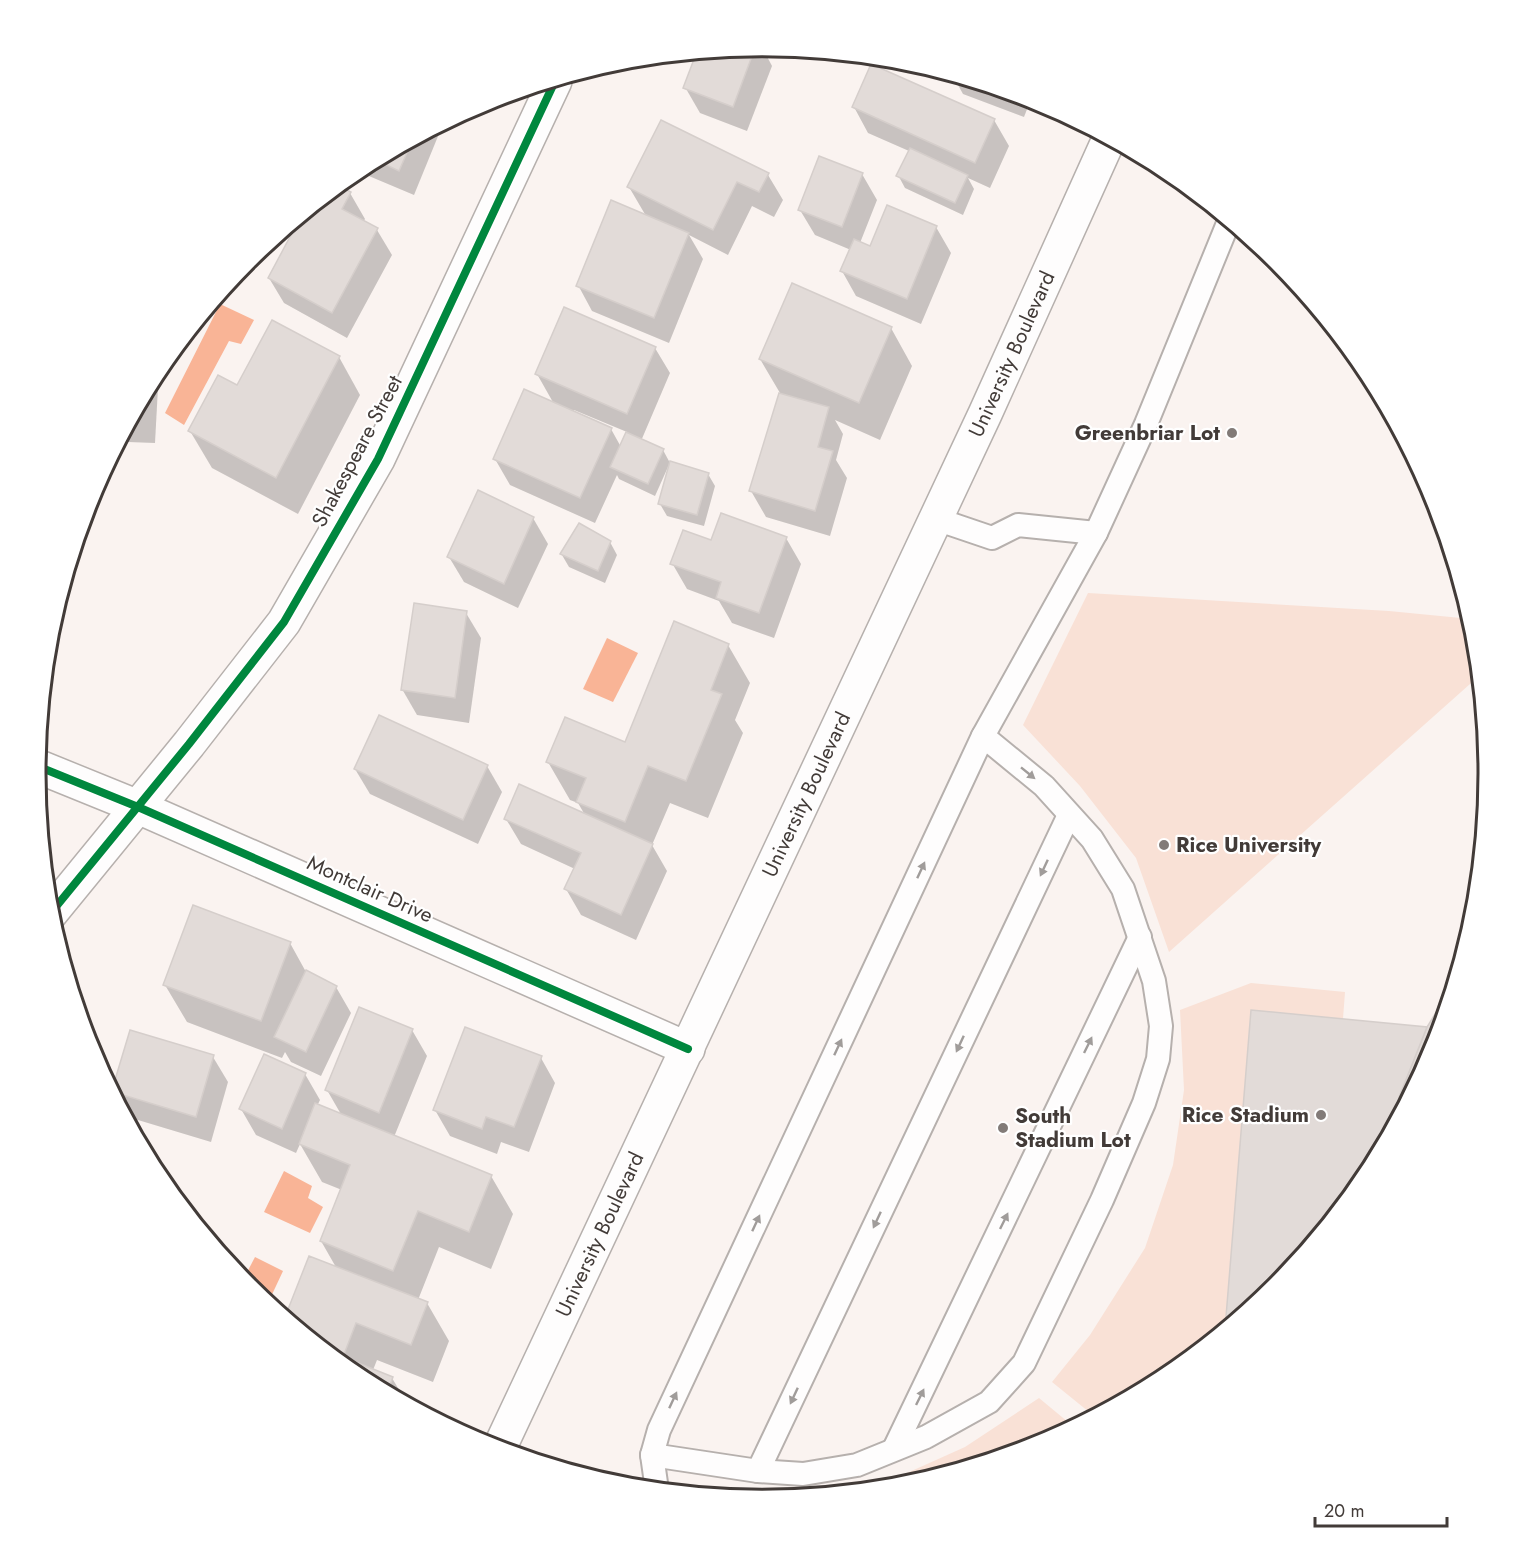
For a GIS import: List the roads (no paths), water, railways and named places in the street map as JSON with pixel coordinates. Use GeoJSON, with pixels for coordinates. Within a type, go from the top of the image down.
{"type":"FeatureCollection","features":[{"type":"Feature","properties":{"kind":"street","name":"Shakespeare Street"},"geometry":{"type":"LineString","coordinates":[[59,904],[284,622],[378,459],[551,90]]}},
{"type":"Feature","properties":{"kind":"street","name":"University Boulevard"},"geometry":{"type":"LineString","coordinates":[[503,1441],[936,519],[1106,146]]}},
{"type":"Feature","properties":{"kind":"street","name":"Montclair Drive"},"geometry":{"type":"LineString","coordinates":[[46,770],[138,807],[688,1049]]}},
{"type":"Feature","properties":{"kind":"lane"},"geometry":{"type":"LineString","coordinates":[[656,1481],[652,1455],[664,1419],[983,736],[1096,533],[1146,424],[1226,228]]}},
{"type":"Feature","properties":{"kind":"lane"},"geometry":{"type":"LineString","coordinates":[[936,519],[992,538],[1018,525],[1096,533]]}},
{"type":"Feature","properties":{"kind":"lane"},"geometry":{"type":"LineString","coordinates":[[652,1455],[758,1471],[803,1474],[857,1465],[926,1437],[989,1402],[1024,1363],[1092,1220],[1144,1103],[1158,1059],[1161,1026],[1154,981],[1124,889],[1092,839],[1044,786],[983,736]]}},
{"type":"Feature","properties":{"kind":"lane"},"geometry":{"type":"LineString","coordinates":[[758,1471],[1069,815]]}},
{"type":"Feature","properties":{"kind":"lane"},"geometry":{"type":"LineString","coordinates":[[894,1449],[1140,937]]}},
{"type":"Feature","properties":{"kind":"place","name":"Greenbriar Lot"},"geometry":{"type":"Point","coordinates":[1232,433]}},
{"type":"Feature","properties":{"kind":"place","name":"Rice University"},"geometry":{"type":"Point","coordinates":[1164,845]}},
{"type":"Feature","properties":{"kind":"place","name":"Rice Stadium"},"geometry":{"type":"Point","coordinates":[1321,1115]}},
{"type":"Feature","properties":{"kind":"place","name":"South Stadium Lot"},"geometry":{"type":"Point","coordinates":[1003,1128]}}]}
